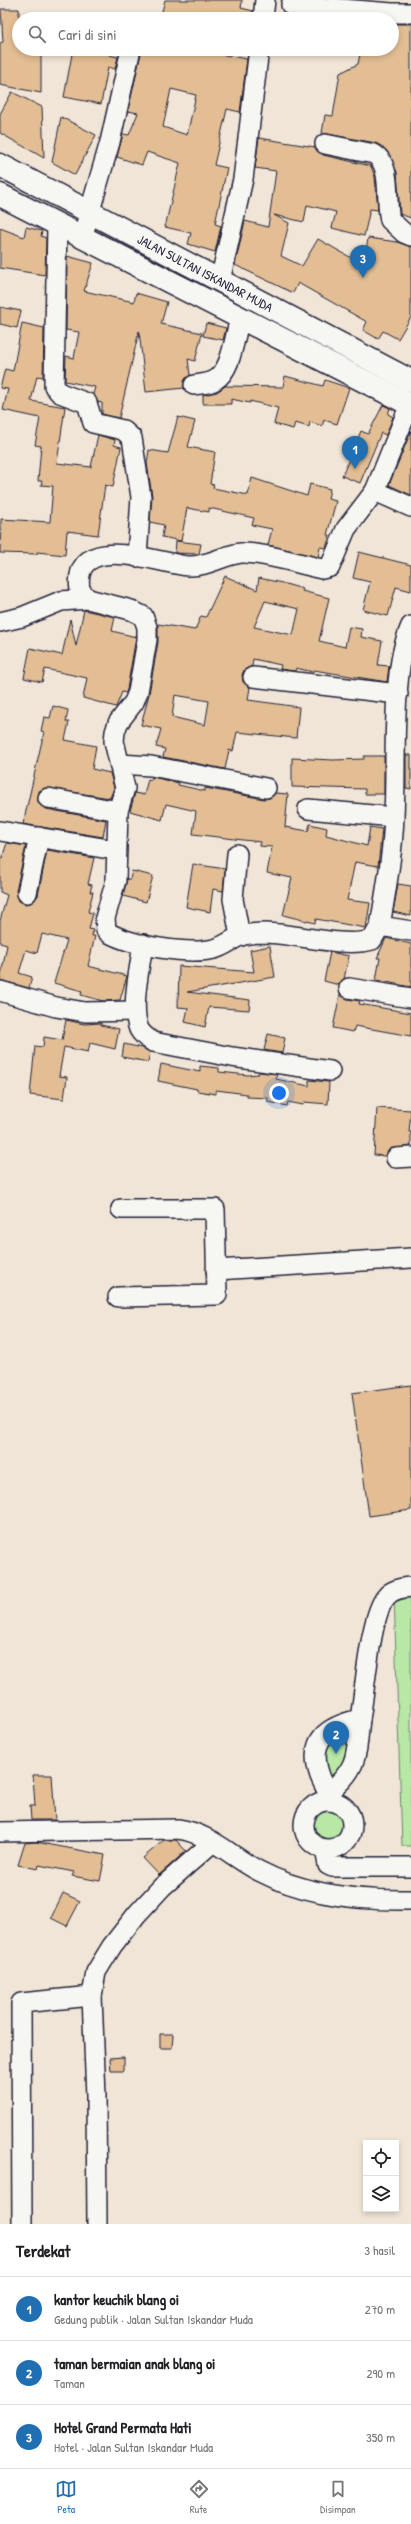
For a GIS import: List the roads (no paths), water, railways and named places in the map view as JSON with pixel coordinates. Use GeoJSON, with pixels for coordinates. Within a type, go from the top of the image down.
{"type":"FeatureCollection","features":[{"type":"Feature","properties":{"kind":"highway","name":"JALAN SULTAN ISKANDAR MUDA"},"geometry":{"type":"LineString","coordinates":[[0,165],[411,381]]}},
{"type":"Feature","properties":{"kind":"highway","name":"JALAN SULTAN ISKANDAR MUDA"},"geometry":{"type":"LineString","coordinates":[[0,195],[410,405]]}},
{"type":"Feature","properties":{"kind":"street"},"geometry":{"type":"LineString","coordinates":[[263,12],[264,0]]}},
{"type":"Feature","properties":{"kind":"street"},"geometry":{"type":"LineString","coordinates":[[291,5],[379,12]]}},
{"type":"Feature","properties":{"kind":"street"},"geometry":{"type":"LineString","coordinates":[[399,13],[411,12]]}},
{"type":"Feature","properties":{"kind":"street"},"geometry":{"type":"LineString","coordinates":[[82,238],[110,142],[129,56]]}},
{"type":"Feature","properties":{"kind":"street"},"geometry":{"type":"LineString","coordinates":[[220,281],[243,178],[259,56]]}},
{"type":"Feature","properties":{"kind":"street"},"geometry":{"type":"LineString","coordinates":[[325,144],[374,154],[380,158],[386,171],[390,220],[404,233],[411,236]]}},
{"type":"Feature","properties":{"kind":"street"},"geometry":{"type":"LineString","coordinates":[[56,225],[54,386],[60,393],[87,404],[93,423],[123,430],[132,438],[141,497],[138,557]]}},
{"type":"Feature","properties":{"kind":"street"},"geometry":{"type":"LineString","coordinates":[[194,385],[213,381],[220,376],[228,360],[240,319]]}},
{"type":"Feature","properties":{"kind":"street"},"geometry":{"type":"LineString","coordinates":[[88,599],[80,590],[78,583],[80,574],[91,558],[108,554],[197,566],[233,555],[250,554],[327,569],[333,564],[346,529],[375,491],[410,405]]}},
{"type":"Feature","properties":{"kind":"street"},"geometry":{"type":"LineString","coordinates":[[375,491],[411,507]]}},
{"type":"Feature","properties":{"kind":"street"},"geometry":{"type":"LineString","coordinates":[[0,622],[22,617],[61,601],[88,599],[131,610],[142,616],[147,627],[147,640],[138,692],[134,702],[118,723],[115,732],[114,742],[125,788],[118,811],[115,850],[117,870],[105,918],[106,930],[114,936],[143,944],[191,951],[221,947],[240,936],[265,934],[360,943],[372,940],[380,926],[394,817],[398,694],[404,641],[411,626]]}},
{"type":"Feature","properties":{"kind":"street"},"geometry":{"type":"LineString","coordinates":[[253,677],[398,694]]}},
{"type":"Feature","properties":{"kind":"street"},"geometry":{"type":"LineString","coordinates":[[120,764],[151,766],[266,788]]}},
{"type":"Feature","properties":{"kind":"street"},"geometry":{"type":"LineString","coordinates":[[48,798],[118,811]]}},
{"type":"Feature","properties":{"kind":"street"},"geometry":{"type":"LineString","coordinates":[[308,809],[394,817]]}},
{"type":"Feature","properties":{"kind":"street"},"geometry":{"type":"LineString","coordinates":[[0,831],[115,850]]}},
{"type":"Feature","properties":{"kind":"street"},"geometry":{"type":"LineString","coordinates":[[27,894],[39,837]]}},
{"type":"Feature","properties":{"kind":"street"},"geometry":{"type":"LineString","coordinates":[[237,854],[233,899],[240,936]]}},
{"type":"Feature","properties":{"kind":"street"},"geometry":{"type":"LineString","coordinates":[[380,926],[411,931]]}},
{"type":"Feature","properties":{"kind":"street"},"geometry":{"type":"LineString","coordinates":[[143,944],[135,1011],[140,1031],[152,1042],[232,1057],[330,1070]]}},
{"type":"Feature","properties":{"kind":"street"},"geometry":{"type":"LineString","coordinates":[[349,988],[411,998]]}},
{"type":"Feature","properties":{"kind":"street"},"geometry":{"type":"LineString","coordinates":[[0,991],[56,1007],[85,1012],[135,1011]]}},
{"type":"Feature","properties":{"kind":"street"},"geometry":{"type":"LineString","coordinates":[[118,1297],[217,1295],[215,1209],[121,1209]]}},
{"type":"Feature","properties":{"kind":"street"},"geometry":{"type":"LineString","coordinates":[[216,1270],[411,1258]]}},
{"type":"Feature","properties":{"kind":"street"},"geometry":{"type":"LineString","coordinates":[[360,1718],[330,1728],[320,1739],[316,1759],[322,1782],[329,1796],[344,1807],[351,1818],[352,1825],[349,1837],[332,1848],[315,1846],[308,1839],[304,1830],[304,1820],[308,1811],[329,1796],[347,1777],[354,1765],[377,1613],[389,1593],[394,1590],[411,1587]]}},
{"type":"Feature","properties":{"kind":"street"},"geometry":{"type":"LineString","coordinates":[[0,1832],[178,1829],[194,1831],[213,1842],[237,1860],[261,1872],[312,1891],[342,1896],[411,1900]]}},
{"type":"Feature","properties":{"kind":"street"},"geometry":{"type":"LineString","coordinates":[[97,2224],[96,2096],[92,1996],[93,1979],[98,1966],[132,1920],[162,1887],[213,1842]]}},
{"type":"Feature","properties":{"kind":"street"},"geometry":{"type":"LineString","coordinates":[[332,1848],[328,1865],[347,1869],[411,1867]]}},
{"type":"Feature","properties":{"kind":"street"},"geometry":{"type":"LineString","coordinates":[[22,2224],[21,2003],[92,1996]]}},
{"type":"Feature","properties":{"kind":"place","name":"Hotel Grand Permata Hati"},"geometry":{"type":"Point","coordinates":[363,278]}},
{"type":"Feature","properties":{"kind":"place","name":"kantor keuchik blang oi"},"geometry":{"type":"Point","coordinates":[355,469]}},
{"type":"Feature","properties":{"kind":"place","name":"taman bermaian anak blang oi"},"geometry":{"type":"Point","coordinates":[336,1754]}}]}
